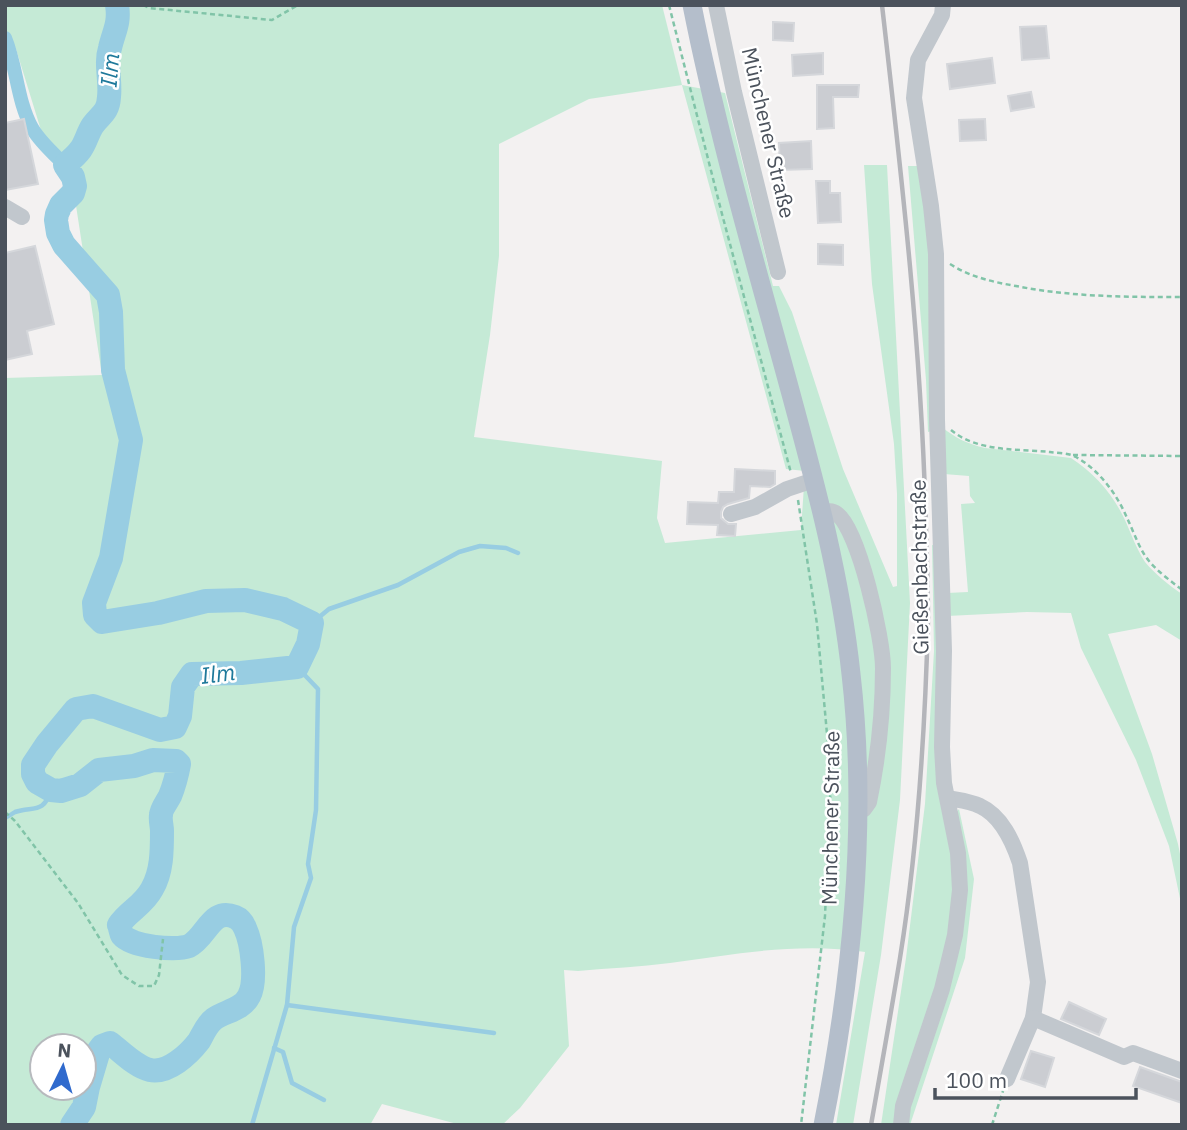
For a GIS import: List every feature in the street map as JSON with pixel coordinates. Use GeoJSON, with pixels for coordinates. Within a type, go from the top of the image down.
{"type":"FeatureCollection","features":[{"type":"Feature","properties":{"kind":"main road","name":"Münchener Straße"},"geometry":{"type":"LineString","coordinates":[[692,5],[712,102],[822,513],[841,601],[851,675],[858,809],[851,932],[835,1061],[822,1125]]}},
{"type":"Feature","properties":{"kind":"street","name":"Münchener Straße"},"geometry":{"type":"LineString","coordinates":[[716,5],[734,92],[778,272]]}},
{"type":"Feature","properties":{"kind":"street","name":"Gießenbachstraße"},"geometry":{"type":"LineString","coordinates":[[901,1125],[903,1107],[942,989],[955,935],[960,890],[958,853],[943,783],[944,651],[937,420],[936,254],[914,98],[918,60],[942,15],[943,5]]}},
{"type":"Feature","properties":{"kind":"street"},"geometry":{"type":"LineString","coordinates":[[5,207],[22,217]]}},
{"type":"Feature","properties":{"kind":"street"},"geometry":{"type":"LineString","coordinates":[[731,514],[755,507],[787,489],[814,480]]}},
{"type":"Feature","properties":{"kind":"street"},"geometry":{"type":"LineString","coordinates":[[822,513],[830,511],[836,514],[850,533],[866,578],[880,636],[883,666],[876,754],[869,802],[864,808],[858,809]]}},
{"type":"Feature","properties":{"kind":"street"},"geometry":{"type":"LineString","coordinates":[[948,798],[980,806],[988,811],[1003,827],[1020,863],[1038,982],[1033,1018],[1007,1079]]}},
{"type":"Feature","properties":{"kind":"street"},"geometry":{"type":"LineString","coordinates":[[1033,1018],[1124,1057],[1133,1053],[1182,1071]]}},
{"type":"Feature","properties":{"kind":"path"},"geometry":{"type":"LineString","coordinates":[[142,5],[149,8],[272,20],[298,5]]}},
{"type":"Feature","properties":{"kind":"path"},"geometry":{"type":"LineString","coordinates":[[669,5],[795,486],[817,624],[831,778],[825,916],[801,1125]]}},
{"type":"Feature","properties":{"kind":"path"},"geometry":{"type":"LineString","coordinates":[[936,254],[961,271],[988,281],[1040,291],[1122,298],[1182,297]]}},
{"type":"Feature","properties":{"kind":"path"},"geometry":{"type":"LineString","coordinates":[[937,420],[972,442],[1014,450],[1073,455],[1182,456]]}},
{"type":"Feature","properties":{"kind":"path"},"geometry":{"type":"LineString","coordinates":[[1073,455],[1088,465],[1110,488],[1149,561],[1182,590]]}},
{"type":"Feature","properties":{"kind":"path"},"geometry":{"type":"LineString","coordinates":[[5,812],[15,821],[78,903],[122,975],[139,986],[154,986],[159,975],[163,939]]}},
{"type":"Feature","properties":{"kind":"path"},"geometry":{"type":"LineString","coordinates":[[992,1125],[1007,1079]]}},
{"type":"Feature","properties":{"kind":"green space"},"geometry":{"type":"Polygon","coordinates":[[[5,5],[662,5],[682,85],[725,93],[773,286],[779,286],[792,312],[843,469],[893,587],[897,586],[894,444],[872,284],[864,165],[887,165],[910,603],[900,800],[881,955],[853,1125],[836,1125],[865,952],[816,948],[767,950],[647,966],[564,970],[569,1046],[520,1108],[502,1125],[461,1125],[382,1104],[370,1125],[5,1125],[5,378],[102,375],[71,173],[44,140],[16,49],[5,28],[5,5]],[[682,85],[589,99],[499,144],[499,256],[474,437],[662,461],[657,518],[665,543],[801,530],[805,471],[786,469],[682,85]]]}},
{"type":"Feature","properties":{"kind":"green space"},"geometry":{"type":"Polygon","coordinates":[[[908,166],[920,166],[932,261],[932,431],[928,432],[926,380],[908,166]]]}},
{"type":"Feature","properties":{"kind":"green space"},"geometry":{"type":"Polygon","coordinates":[[[942,427],[962,440],[985,448],[1071,458],[1095,477],[1114,500],[1145,562],[1182,594],[1182,641],[1156,625],[1108,634],[1152,754],[1178,844],[1182,864],[1182,908],[1169,846],[1136,760],[1081,648],[1071,613],[947,616],[947,593],[968,592],[961,504],[975,503],[970,496],[969,476],[944,474],[942,427]]]}},
{"type":"Feature","properties":{"kind":"green space"},"geometry":{"type":"Polygon","coordinates":[[[932,545],[937,546],[955,890],[950,935],[895,1125],[881,1125],[925,804],[934,651],[932,545]]]}},
{"type":"Feature","properties":{"kind":"green space"},"geometry":{"type":"Polygon","coordinates":[[[959,809],[974,879],[965,958],[910,1125],[904,1125],[960,937],[955,814],[959,809]]]}},
{"type":"Feature","properties":{"kind":"building"},"geometry":{"type":"Polygon","coordinates":[[[773,22],[794,23],[793,41],[773,40],[773,22]]]}},
{"type":"Feature","properties":{"kind":"building"},"geometry":{"type":"Polygon","coordinates":[[[1046,26],[1049,58],[1022,60],[1020,27],[1046,26]]]}},
{"type":"Feature","properties":{"kind":"building"},"geometry":{"type":"Polygon","coordinates":[[[823,53],[823,74],[793,76],[792,55],[823,53]]]}},
{"type":"Feature","properties":{"kind":"building"},"geometry":{"type":"Polygon","coordinates":[[[992,58],[995,83],[950,89],[947,64],[992,58]]]}},
{"type":"Feature","properties":{"kind":"building"},"geometry":{"type":"Polygon","coordinates":[[[817,85],[859,85],[858,97],[833,97],[834,128],[817,129],[817,85]]]}},
{"type":"Feature","properties":{"kind":"building"},"geometry":{"type":"Polygon","coordinates":[[[1031,92],[1034,107],[1011,111],[1008,96],[1031,92]]]}},
{"type":"Feature","properties":{"kind":"building"},"geometry":{"type":"Polygon","coordinates":[[[24,119],[38,184],[5,190],[5,123],[24,119]]]}},
{"type":"Feature","properties":{"kind":"building"},"geometry":{"type":"Polygon","coordinates":[[[985,119],[986,140],[960,141],[959,120],[985,119]]]}},
{"type":"Feature","properties":{"kind":"building"},"geometry":{"type":"Polygon","coordinates":[[[811,141],[812,169],[780,170],[779,143],[811,141]]]}},
{"type":"Feature","properties":{"kind":"building"},"geometry":{"type":"Polygon","coordinates":[[[816,181],[830,181],[830,193],[840,193],[841,222],[818,223],[816,181]]]}},
{"type":"Feature","properties":{"kind":"building"},"geometry":{"type":"Polygon","coordinates":[[[818,244],[843,245],[843,265],[818,264],[818,244]]]}},
{"type":"Feature","properties":{"kind":"building"},"geometry":{"type":"Polygon","coordinates":[[[35,246],[54,324],[27,331],[32,354],[5,360],[5,253],[35,246]]]}},
{"type":"Feature","properties":{"kind":"building"},"geometry":{"type":"Polygon","coordinates":[[[735,469],[775,471],[775,484],[770,487],[750,486],[749,498],[723,507],[721,518],[728,524],[736,524],[735,536],[717,535],[718,525],[687,524],[688,502],[718,503],[719,492],[734,492],[735,469]]]}},
{"type":"Feature","properties":{"kind":"building"},"geometry":{"type":"Polygon","coordinates":[[[1069,1002],[1106,1019],[1099,1035],[1061,1019],[1069,1002]]]}},
{"type":"Feature","properties":{"kind":"building"},"geometry":{"type":"Polygon","coordinates":[[[1031,1051],[1054,1058],[1045,1087],[1021,1079],[1031,1051]]]}},
{"type":"Feature","properties":{"kind":"building"},"geometry":{"type":"Polygon","coordinates":[[[1140,1067],[1182,1082],[1182,1103],[1133,1086],[1140,1067]]]}},
{"type":"Feature","properties":{"kind":"waterway","name":"Ilm"},"geometry":{"type":"LineString","coordinates":[[72,1125],[84,1107],[102,1046],[110,1043],[134,1063],[150,1070],[171,1066],[195,1046],[212,1021],[246,1001],[253,981],[253,962],[243,924],[237,918],[227,915],[215,919],[189,946],[165,948],[144,945],[127,939],[122,934],[119,925],[148,895],[158,876],[161,813],[175,780],[179,764],[176,761],[153,760],[134,766],[99,770],[80,785],[61,791],[51,790],[37,782],[33,765],[76,709],[93,706],[160,730],[175,727],[180,716],[183,687],[192,674],[241,673],[297,667],[308,644],[312,623],[283,609],[245,600],[206,601],[158,613],[102,622],[95,615],[94,603],[111,558],[131,440],[113,370],[108,295],[64,245],[56,220],[61,205],[73,193],[75,186],[65,165],[79,151],[91,128],[107,107],[108,60],[117,22],[117,5]]}},
{"type":"Feature","properties":{"kind":"waterway"},"geometry":{"type":"LineString","coordinates":[[5,38],[27,118],[47,148],[65,165]]}},
{"type":"Feature","properties":{"kind":"waterway"},"geometry":{"type":"LineString","coordinates":[[312,623],[329,609],[398,585],[459,552],[480,546],[506,548],[518,553]]}},
{"type":"Feature","properties":{"kind":"waterway"},"geometry":{"type":"LineString","coordinates":[[252,1125],[287,1005],[294,927],[311,878],[308,864],[316,810],[318,689],[297,667]]}},
{"type":"Feature","properties":{"kind":"waterway"},"geometry":{"type":"LineString","coordinates":[[5,818],[15,812],[41,806],[51,790]]}},
{"type":"Feature","properties":{"kind":"waterway"},"geometry":{"type":"LineString","coordinates":[[287,1005],[494,1033]]}},
{"type":"Feature","properties":{"kind":"waterway"},"geometry":{"type":"LineString","coordinates":[[274,1048],[283,1052],[292,1083],[324,1100]]}},
{"type":"Feature","properties":{"kind":"railway"},"geometry":{"type":"LineString","coordinates":[[871,1125],[912,874],[923,747],[928,620],[924,463],[916,332],[882,5]]}}]}
